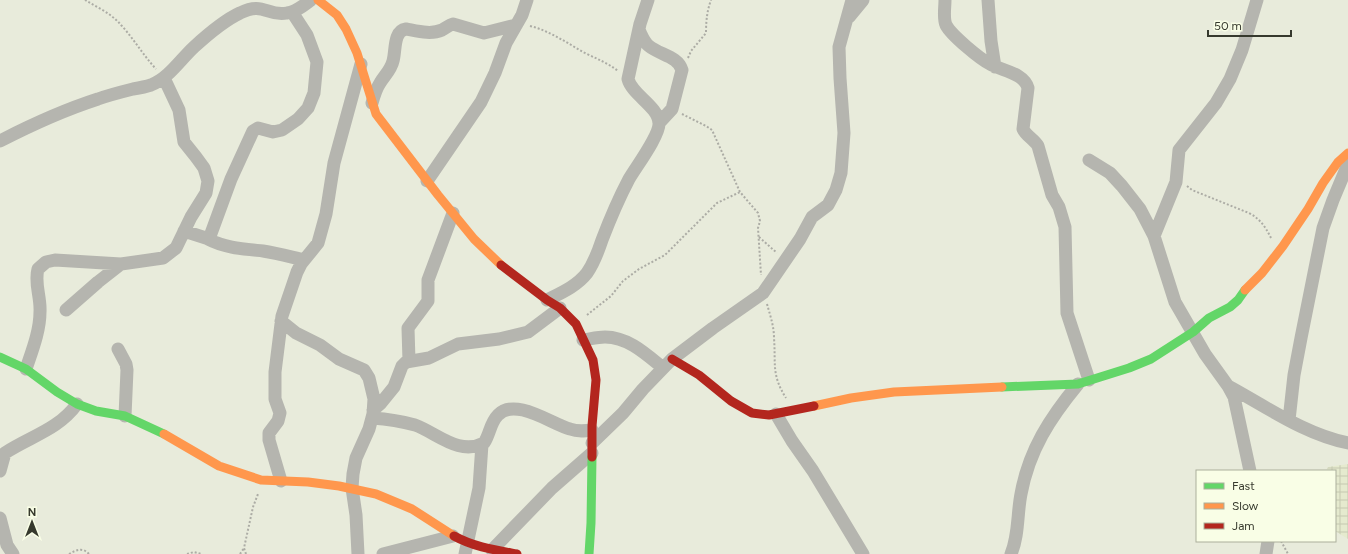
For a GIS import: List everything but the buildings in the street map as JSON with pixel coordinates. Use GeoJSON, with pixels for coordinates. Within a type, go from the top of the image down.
{"type":"FeatureCollection","features":[{"type":"Feature","properties":{"kind":"street"},"geometry":{"type":"LineString","coordinates":[[0,141],[23,129],[70,109],[116,93],[150,85],[164,78],[195,46],[238,14],[251,8],[256,7],[282,14],[292,12],[311,0]]}},
{"type":"Feature","properties":{"kind":"street"},"geometry":{"type":"LineString","coordinates":[[318,0],[333,12],[341,21],[356,50],[376,114],[427,181],[489,254],[503,267],[560,308],[576,324],[593,360],[596,380],[592,442],[589,554]]}},
{"type":"Feature","properties":{"kind":"street"},"geometry":{"type":"LineString","coordinates":[[427,181],[481,102],[495,73],[506,43],[522,15],[527,0]]}},
{"type":"Feature","properties":{"kind":"street"},"geometry":{"type":"LineString","coordinates":[[648,0],[639,30],[628,79],[632,87],[656,115],[659,123]]}},
{"type":"Feature","properties":{"kind":"street"},"geometry":{"type":"LineString","coordinates":[[492,550],[552,488],[592,442],[623,413],[643,389],[672,359],[763,293],[786,260],[812,217],[828,205],[836,190],[841,173],[844,133],[839,47],[852,0]]}},
{"type":"Feature","properties":{"kind":"street"},"geometry":{"type":"LineString","coordinates":[[846,20],[864,0]]}},
{"type":"Feature","properties":{"kind":"street"},"geometry":{"type":"LineString","coordinates":[[945,0],[945,19],[949,29],[977,55],[995,67],[1020,77],[1027,84],[1028,88],[1024,129],[1038,146],[1052,195],[1063,218],[1065,227],[1067,313],[1083,382]]}},
{"type":"Feature","properties":{"kind":"street"},"geometry":{"type":"LineString","coordinates":[[988,0],[990,41],[995,67]]}},
{"type":"Feature","properties":{"kind":"street"},"geometry":{"type":"LineString","coordinates":[[1154,236],[1173,191],[1177,175],[1179,150],[1216,103],[1230,79],[1242,50],[1257,0]]}},
{"type":"Feature","properties":{"kind":"street"},"geometry":{"type":"LineString","coordinates":[[208,240],[231,179],[253,131],[258,128],[273,132],[279,131],[298,119],[308,108],[314,92],[317,62],[307,35],[292,12]]}},
{"type":"Feature","properties":{"kind":"street"},"geometry":{"type":"LineString","coordinates":[[372,103],[380,84],[391,68],[394,58],[396,38],[402,29],[436,32],[453,24],[484,33],[516,25]]}},
{"type":"Feature","properties":{"kind":"street"},"geometry":{"type":"LineString","coordinates":[[547,300],[565,292],[586,274],[596,258],[602,240],[630,178],[657,133],[659,123],[672,109],[682,70],[680,64],[674,59],[648,46],[639,30]]}},
{"type":"Feature","properties":{"kind":"street"},"geometry":{"type":"LineString","coordinates":[[281,482],[269,440],[269,433],[278,421],[280,413],[275,399],[275,382],[277,349],[281,321],[297,272],[304,260],[318,243],[326,214],[334,162],[361,64]]}},
{"type":"Feature","properties":{"kind":"street"},"geometry":{"type":"LineString","coordinates":[[26,369],[39,323],[40,306],[36,284],[38,269],[46,262],[55,260],[121,264],[163,258],[176,248],[198,204],[206,193],[208,181],[204,168],[184,142],[179,110],[164,78]]}},
{"type":"Feature","properties":{"kind":"street"},"geometry":{"type":"LineString","coordinates":[[672,359],[699,375],[731,401],[752,413],[769,415],[851,398],[894,392],[1083,382],[1129,368],[1150,359],[1193,332],[1209,318],[1230,307],[1238,300],[1283,246],[1308,209],[1322,183],[1338,162],[1348,153]]}},
{"type":"Feature","properties":{"kind":"street"},"geometry":{"type":"LineString","coordinates":[[1089,160],[1110,173],[1122,186],[1140,209],[1154,236],[1175,302],[1205,354],[1228,386],[1234,398],[1250,470]]}},
{"type":"Feature","properties":{"kind":"street"},"geometry":{"type":"LineString","coordinates":[[1289,420],[1294,375],[1323,228],[1348,164]]}},
{"type":"Feature","properties":{"kind":"street"},"geometry":{"type":"LineString","coordinates":[[408,361],[408,328],[428,301],[428,280],[453,213]]}},
{"type":"Feature","properties":{"kind":"street"},"geometry":{"type":"LineString","coordinates":[[184,231],[217,244],[264,251],[304,260]]}},
{"type":"Feature","properties":{"kind":"street"},"geometry":{"type":"LineString","coordinates":[[66,310],[121,264]]}},
{"type":"Feature","properties":{"kind":"street"},"geometry":{"type":"LineString","coordinates":[[373,414],[394,387],[402,366],[406,362],[433,357],[458,344],[498,339],[528,332],[560,308]]}},
{"type":"Feature","properties":{"kind":"street"},"geometry":{"type":"LineString","coordinates":[[281,321],[296,333],[320,345],[339,359],[364,370],[369,378],[374,399],[373,414],[370,429],[356,458],[352,488],[356,515],[358,554]]}},
{"type":"Feature","properties":{"kind":"street"},"geometry":{"type":"LineString","coordinates":[[583,340],[604,337],[617,338],[629,343],[647,354],[663,368]]}},
{"type":"Feature","properties":{"kind":"street"},"geometry":{"type":"LineString","coordinates":[[118,349],[128,370],[125,416]]}},
{"type":"Feature","properties":{"kind":"street"},"geometry":{"type":"LineString","coordinates":[[0,357],[26,369],[57,392],[78,404],[96,411],[125,416],[166,435],[220,466],[261,480],[308,482],[352,488],[376,494],[412,508],[453,536],[466,549],[492,550],[517,554]]}},
{"type":"Feature","properties":{"kind":"street"},"geometry":{"type":"LineString","coordinates":[[1011,554],[1015,545],[1018,508],[1030,457],[1059,408],[1083,382]]}},
{"type":"Feature","properties":{"kind":"street"},"geometry":{"type":"LineString","coordinates":[[1228,386],[1309,431],[1348,444]]}},
{"type":"Feature","properties":{"kind":"street"},"geometry":{"type":"LineString","coordinates":[[0,471],[5,453],[54,427],[69,416],[78,404]]}},
{"type":"Feature","properties":{"kind":"street"},"geometry":{"type":"LineString","coordinates":[[373,414],[425,429],[447,442],[458,446],[472,446],[482,444],[486,440],[492,421],[499,413],[512,409],[519,409],[571,430],[580,431],[592,442]]}},
{"type":"Feature","properties":{"kind":"street"},"geometry":{"type":"LineString","coordinates":[[776,414],[792,441],[813,471],[863,554]]}},
{"type":"Feature","properties":{"kind":"street"},"geometry":{"type":"LineString","coordinates":[[466,549],[472,527],[479,488],[482,444]]}},
{"type":"Feature","properties":{"kind":"street"},"geometry":{"type":"LineString","coordinates":[[0,518],[7,545],[13,554]]}},
{"type":"Feature","properties":{"kind":"street"},"geometry":{"type":"LineString","coordinates":[[383,554],[453,536]]}},
{"type":"Feature","properties":{"kind":"street"},"geometry":{"type":"LineString","coordinates":[[1266,554],[1268,542]]}},
{"type":"Feature","properties":{"kind":"path"},"geometry":{"type":"LineString","coordinates":[[85,0],[110,15],[120,24],[145,57],[164,78]]}},
{"type":"Feature","properties":{"kind":"path"},"geometry":{"type":"LineString","coordinates":[[682,70],[691,51],[706,33],[707,15],[711,0]]}},
{"type":"Feature","properties":{"kind":"path"},"geometry":{"type":"LineString","coordinates":[[516,25],[523,24],[541,29],[609,64],[628,79]]}},
{"type":"Feature","properties":{"kind":"path"},"geometry":{"type":"LineString","coordinates":[[672,109],[712,130],[740,192],[758,213],[760,221],[758,236],[763,293],[773,326],[776,376],[779,386],[786,398],[798,409]]}},
{"type":"Feature","properties":{"kind":"path"},"geometry":{"type":"LineString","coordinates":[[1177,175],[1192,190],[1257,217],[1264,224],[1271,238],[1283,246]]}},
{"type":"Feature","properties":{"kind":"path"},"geometry":{"type":"LineString","coordinates":[[576,324],[611,296],[623,281],[639,269],[665,255],[717,203],[740,192]]}},
{"type":"Feature","properties":{"kind":"path"},"geometry":{"type":"LineString","coordinates":[[758,236],[786,260]]}},
{"type":"Feature","properties":{"kind":"path"},"geometry":{"type":"LineString","coordinates":[[240,554],[244,548],[253,507],[261,480]]}},
{"type":"Feature","properties":{"kind":"path"},"geometry":{"type":"LineString","coordinates":[[1282,542],[1288,554]]}},
{"type":"Feature","properties":{"kind":"path"},"geometry":{"type":"LineString","coordinates":[[244,548],[246,554]]}},
{"type":"Feature","properties":{"kind":"path"},"geometry":{"type":"LineString","coordinates":[[69,554],[81,550],[86,551],[89,554]]}},
{"type":"Feature","properties":{"kind":"path"},"geometry":{"type":"LineString","coordinates":[[187,554],[194,552],[202,554]]}},
{"type":"Feature","properties":{"kind":"shaded area"},"geometry":{"type":"Polygon","coordinates":[[[1348,464],[1348,539],[1336,532],[1336,470],[1326,470],[1328,467],[1348,464]]]}},
{"type":"Feature","properties":{"kind":"traffic: fast"},"geometry":{"type":"LineString","coordinates":[[1002,387],[1078,384],[1129,368],[1151,359],[1193,332],[1209,318],[1230,307],[1238,300],[1245,290]]}},
{"type":"Feature","properties":{"kind":"traffic: fast"},"geometry":{"type":"LineString","coordinates":[[0,357],[26,369],[57,392],[77,404],[96,411],[125,416],[164,434]]}},
{"type":"Feature","properties":{"kind":"traffic: fast"},"geometry":{"type":"LineString","coordinates":[[589,554],[592,457]]}},
{"type":"Feature","properties":{"kind":"traffic: slow"},"geometry":{"type":"LineString","coordinates":[[318,0],[337,15],[346,29],[357,53],[376,114],[474,239],[501,265]]}},
{"type":"Feature","properties":{"kind":"traffic: slow"},"geometry":{"type":"LineString","coordinates":[[1245,290],[1262,273],[1283,246],[1308,209],[1323,183],[1338,162],[1348,153]]}},
{"type":"Feature","properties":{"kind":"traffic: slow"},"geometry":{"type":"LineString","coordinates":[[814,406],[851,398],[894,392],[1002,387]]}},
{"type":"Feature","properties":{"kind":"traffic: slow"},"geometry":{"type":"LineString","coordinates":[[164,434],[219,466],[261,480],[308,482],[339,486],[376,494],[412,509],[454,536]]}},
{"type":"Feature","properties":{"kind":"traffic: jam"},"geometry":{"type":"LineString","coordinates":[[501,265],[560,308],[576,324],[593,360],[596,380],[592,426],[592,457]]}},
{"type":"Feature","properties":{"kind":"traffic: jam"},"geometry":{"type":"LineString","coordinates":[[672,359],[699,375],[731,401],[752,413],[769,415],[814,406]]}},
{"type":"Feature","properties":{"kind":"traffic: jam"},"geometry":{"type":"LineString","coordinates":[[454,536],[477,545],[517,554]]}}]}
